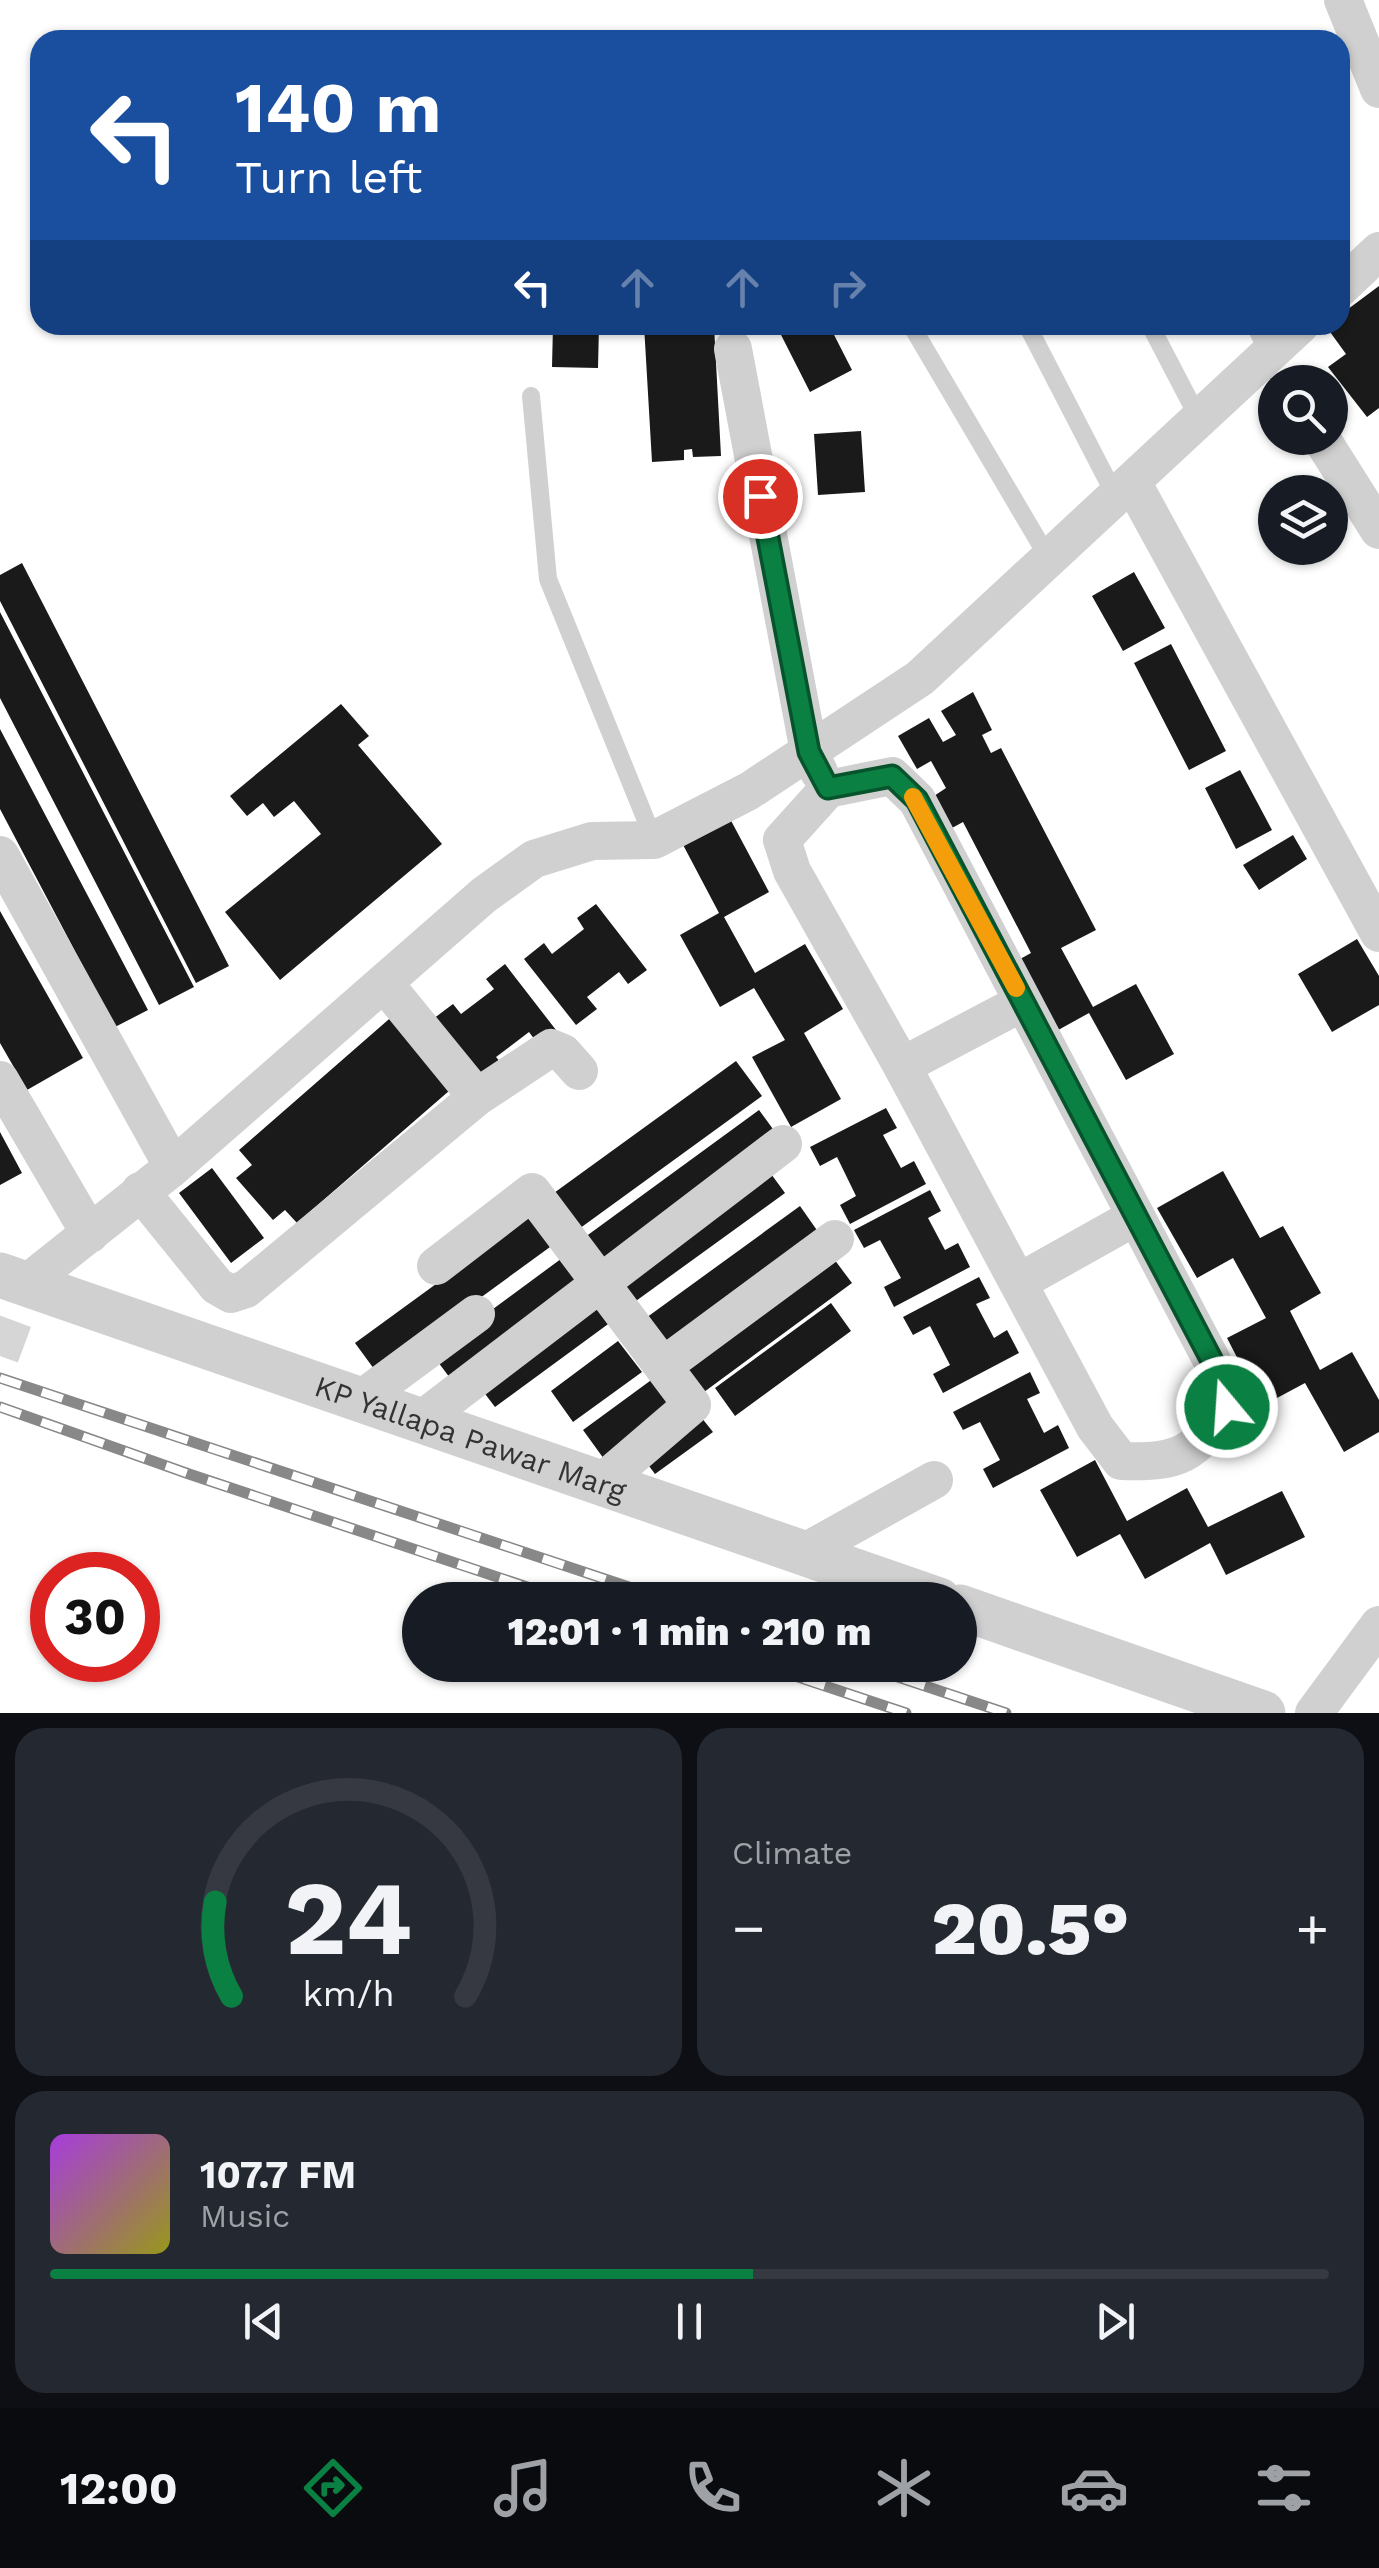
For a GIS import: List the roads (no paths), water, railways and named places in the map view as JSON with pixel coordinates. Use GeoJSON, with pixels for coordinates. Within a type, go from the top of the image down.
{"type":"FeatureCollection","features":[{"type":"Feature","properties":{"kind":"street"},"geometry":{"type":"LineString","coordinates":[[1343,0],[1379,89]]}},
{"type":"Feature","properties":{"kind":"street"},"geometry":{"type":"LineString","coordinates":[[1350,279],[1379,251]]}},
{"type":"Feature","properties":{"kind":"street"},"geometry":{"type":"LineString","coordinates":[[14,1279],[90,1234],[173,1167],[484,895],[534,859],[592,841],[654,840],[750,791],[920,678],[1290,335]]}},
{"type":"Feature","properties":{"kind":"street"},"geometry":{"type":"LineString","coordinates":[[732,349],[809,752],[828,788]]}},
{"type":"Feature","properties":{"kind":"street"},"geometry":{"type":"LineString","coordinates":[[1332,455],[1379,530]]}},
{"type":"Feature","properties":{"kind":"street"},"geometry":{"type":"LineString","coordinates":[[1124,490],[1379,933]]}},
{"type":"Feature","properties":{"kind":"street"},"geometry":{"type":"LineString","coordinates":[[892,776],[917,800],[1220,1376],[1227,1407],[1202,1443],[1159,1462],[1121,1460],[1095,1426],[902,1066],[792,871],[782,840],[828,788],[892,776]]}},
{"type":"Feature","properties":{"kind":"street"},"geometry":{"type":"LineString","coordinates":[[0,855],[173,1167]]}},
{"type":"Feature","properties":{"kind":"street"},"geometry":{"type":"LineString","coordinates":[[384,983],[477,1097]]}},
{"type":"Feature","properties":{"kind":"street"},"geometry":{"type":"LineString","coordinates":[[902,1066],[1023,1002]]}},
{"type":"Feature","properties":{"kind":"street"},"geometry":{"type":"LineString","coordinates":[[140,1191],[216,1286],[231,1294],[246,1288],[477,1097],[551,1048],[563,1053],[579,1071]]}},
{"type":"Feature","properties":{"kind":"street"},"geometry":{"type":"LineString","coordinates":[[0,1080],[90,1234]]}},
{"type":"Feature","properties":{"kind":"street"},"geometry":{"type":"LineString","coordinates":[[421,1420],[784,1144]]}},
{"type":"Feature","properties":{"kind":"street"},"geometry":{"type":"LineString","coordinates":[[436,1266],[532,1192],[692,1405],[602,1483]]}},
{"type":"Feature","properties":{"kind":"street"},"geometry":{"type":"LineString","coordinates":[[1019,1282],[1135,1217]]}},
{"type":"Feature","properties":{"kind":"street"},"geometry":{"type":"LineString","coordinates":[[663,1366],[835,1238]]}},
{"type":"Feature","properties":{"kind":"street","name":"KP Yallapa Pawar Marg"},"geometry":{"type":"LineString","coordinates":[[14,1279],[886,1582]]}},
{"type":"Feature","properties":{"kind":"street"},"geometry":{"type":"LineString","coordinates":[[361,1400],[476,1314]]}},
{"type":"Feature","properties":{"kind":"street"},"geometry":{"type":"LineString","coordinates":[[803,1553],[934,1480]]}},
{"type":"Feature","properties":{"kind":"street"},"geometry":{"type":"LineString","coordinates":[[977,1614],[1264,1713]]}},
{"type":"Feature","properties":{"kind":"street"},"geometry":{"type":"LineString","coordinates":[[1314,1713],[1379,1625]]}},
{"type":"Feature","properties":{"kind":"lane"},"geometry":{"type":"LineString","coordinates":[[917,335],[1049,559]]}},
{"type":"Feature","properties":{"kind":"lane"},"geometry":{"type":"LineString","coordinates":[[1034,335],[1124,490]]}},
{"type":"Feature","properties":{"kind":"lane"},"geometry":{"type":"LineString","coordinates":[[1155,335],[1199,420]]}},
{"type":"Feature","properties":{"kind":"lane"},"geometry":{"type":"LineString","coordinates":[[531,396],[548,579],[654,840]]}},
{"type":"Feature","properties":{"kind":"tunnel"},"geometry":{"type":"LineString","coordinates":[[0,1356],[27,1283]]}},
{"type":"Feature","properties":{"kind":"railway"},"geometry":{"type":"LineString","coordinates":[[0,1378],[614,1582]]}},
{"type":"Feature","properties":{"kind":"railway"},"geometry":{"type":"LineString","coordinates":[[0,1407],[512,1582]]}},
{"type":"Feature","properties":{"kind":"railway"},"geometry":{"type":"LineString","coordinates":[[813,1682],[906,1713]]}},
{"type":"Feature","properties":{"kind":"railway"},"geometry":{"type":"LineString","coordinates":[[913,1682],[1006,1713]]}}]}
